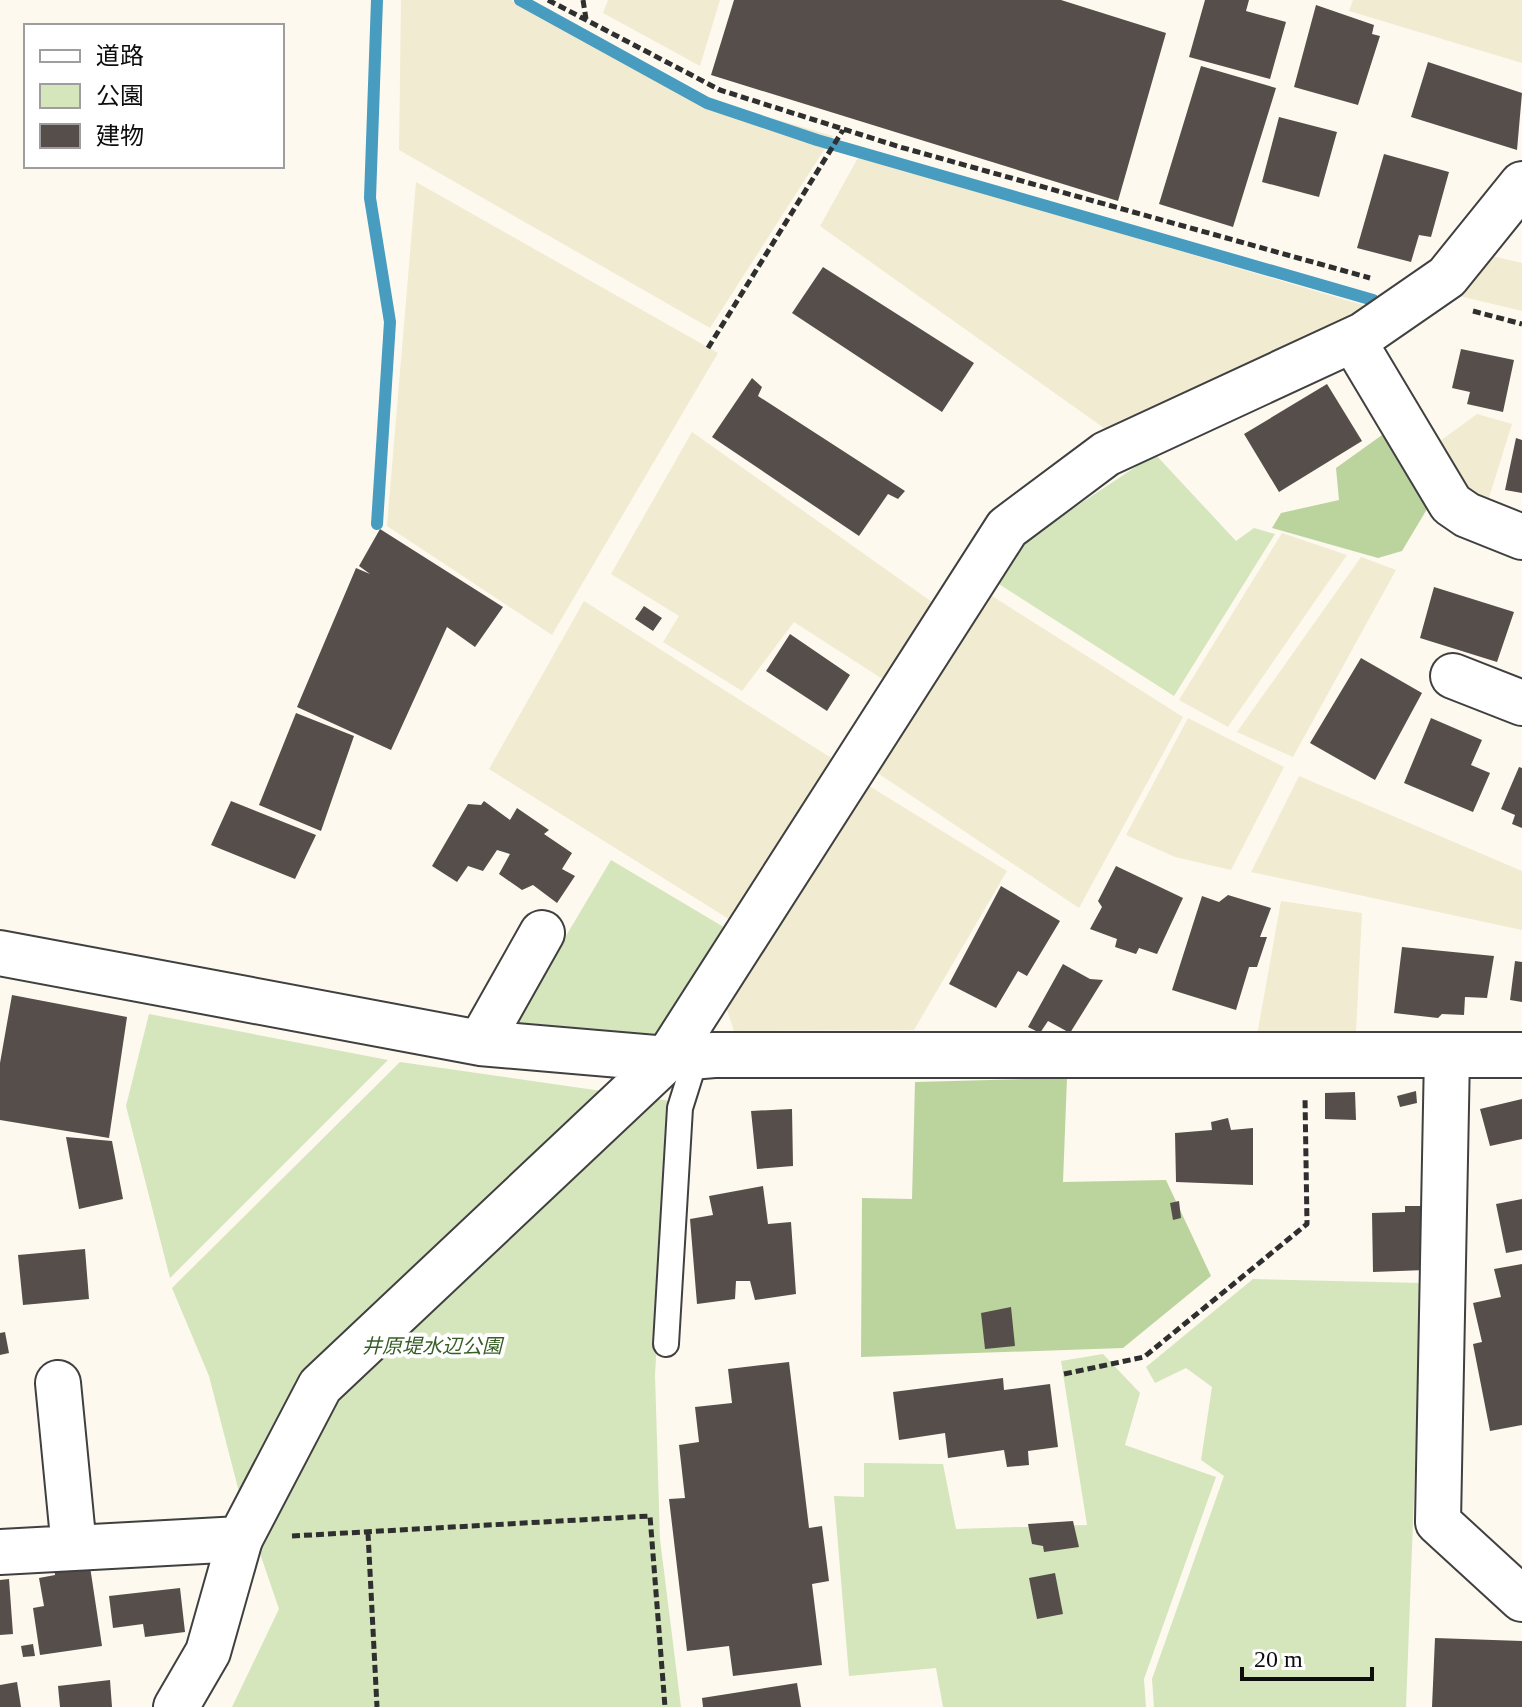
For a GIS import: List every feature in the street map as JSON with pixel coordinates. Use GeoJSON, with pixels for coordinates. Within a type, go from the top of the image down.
{"type":"FeatureCollection","features":[{"type":"Feature","properties":{"kind":"street"},"geometry":{"type":"LineString","coordinates":[[176,1707],[208,1652],[259,1538],[320,1386],[681,1058],[1007,528],[1106,454],[1353,340],[1424,293],[1447,277],[1522,184]]}},
{"type":"Feature","properties":{"kind":"street"},"geometry":{"type":"LineString","coordinates":[[1353,340],[1451,504],[1467,515],[1522,537]]}},
{"type":"Feature","properties":{"kind":"street"},"geometry":{"type":"LineString","coordinates":[[1453,676],[1519,690]]}},
{"type":"Feature","properties":{"kind":"street"},"geometry":{"type":"LineString","coordinates":[[480,1043],[542,933]]}},
{"type":"Feature","properties":{"kind":"street"},"geometry":{"type":"LineString","coordinates":[[0,953],[480,1043],[681,1058],[1522,1055]]}},
{"type":"Feature","properties":{"kind":"street"},"geometry":{"type":"LineString","coordinates":[[1447,1055],[1438,1522],[1522,1599]]}},
{"type":"Feature","properties":{"kind":"street"},"geometry":{"type":"LineString","coordinates":[[58,1383],[74,1548]]}},
{"type":"Feature","properties":{"kind":"street"},"geometry":{"type":"LineString","coordinates":[[0,1552],[259,1538]]}},
{"type":"Feature","properties":{"kind":"lane"},"geometry":{"type":"LineString","coordinates":[[666,1344],[681,1058]]}},
{"type":"Feature","properties":{"kind":"path"},"geometry":{"type":"LineString","coordinates":[[548,0],[720,90],[843,130],[1424,293]]}},
{"type":"Feature","properties":{"kind":"path"},"geometry":{"type":"LineString","coordinates":[[583,0],[586,20]]}},
{"type":"Feature","properties":{"kind":"path"},"geometry":{"type":"LineString","coordinates":[[708,348],[843,130]]}},
{"type":"Feature","properties":{"kind":"path"},"geometry":{"type":"LineString","coordinates":[[1064,1374],[1144,1357],[1307,1224],[1305,1096]]}},
{"type":"Feature","properties":{"kind":"path"},"geometry":{"type":"LineString","coordinates":[[259,1538],[650,1516],[665,1707]]}},
{"type":"Feature","properties":{"kind":"path"},"geometry":{"type":"LineString","coordinates":[[368,1533],[377,1707]]}},
{"type":"Feature","properties":{"kind":"shaded area"},"geometry":{"type":"Polygon","coordinates":[[[401,0],[511,0],[713,101],[833,136],[710,328],[399,150],[401,0]]]}},
{"type":"Feature","properties":{"kind":"shaded area"},"geometry":{"type":"Polygon","coordinates":[[[608,0],[720,0],[700,66],[603,13],[608,0]]]}},
{"type":"Feature","properties":{"kind":"shaded area"},"geometry":{"type":"Polygon","coordinates":[[[1353,0],[1522,0],[1522,63],[1349,11],[1353,0]]]}},
{"type":"Feature","properties":{"kind":"shaded area"},"geometry":{"type":"Polygon","coordinates":[[[859,156],[1373,308],[1111,433],[820,226],[859,156]]]}},
{"type":"Feature","properties":{"kind":"shaded area"},"geometry":{"type":"Polygon","coordinates":[[[416,182],[718,353],[552,635],[387,526],[416,182]]]}},
{"type":"Feature","properties":{"kind":"shaded area"},"geometry":{"type":"Polygon","coordinates":[[[1492,256],[1522,263],[1522,311],[1451,294],[1492,256]]]}},
{"type":"Feature","properties":{"kind":"shaded area"},"geometry":{"type":"Polygon","coordinates":[[[1477,414],[1512,424],[1486,507],[1477,505],[1436,444],[1477,414]]]}},
{"type":"Feature","properties":{"kind":"shaded area"},"geometry":{"type":"Polygon","coordinates":[[[692,432],[939,607],[884,680],[794,622],[742,691],[663,642],[679,616],[611,574],[692,432]]]}},
{"type":"Feature","properties":{"kind":"shaded area"},"geometry":{"type":"Polygon","coordinates":[[[1282,533],[1347,555],[1228,727],[1179,700],[1282,533]]]}},
{"type":"Feature","properties":{"kind":"shaded area"},"geometry":{"type":"Polygon","coordinates":[[[1361,557],[1396,570],[1293,757],[1237,732],[1361,557]]]}},
{"type":"Feature","properties":{"kind":"shaded area"},"geometry":{"type":"Polygon","coordinates":[[[992,596],[1183,717],[1079,908],[876,772],[992,596]]]}},
{"type":"Feature","properties":{"kind":"shaded area"},"geometry":{"type":"Polygon","coordinates":[[[584,601],[836,761],[732,921],[489,769],[584,601]]]}},
{"type":"Feature","properties":{"kind":"shaded area"},"geometry":{"type":"Polygon","coordinates":[[[1188,718],[1284,767],[1231,870],[1175,857],[1126,835],[1188,718]]]}},
{"type":"Feature","properties":{"kind":"shaded area"},"geometry":{"type":"Polygon","coordinates":[[[1299,776],[1522,871],[1522,930],[1251,872],[1299,776]]]}},
{"type":"Feature","properties":{"kind":"shaded area"},"geometry":{"type":"Polygon","coordinates":[[[866,784],[1007,871],[914,1030],[734,1031],[724,1001],[866,784]]]}},
{"type":"Feature","properties":{"kind":"shaded area"},"geometry":{"type":"Polygon","coordinates":[[[1281,901],[1362,913],[1356,1032],[1257,1035],[1281,901]]]}},
{"type":"Feature","properties":{"kind":"green space"},"geometry":{"type":"Polygon","coordinates":[[[1389,430],[1427,509],[1402,551],[1378,558],[1272,528],[1281,513],[1339,500],[1336,468],[1389,430]]]}},
{"type":"Feature","properties":{"kind":"green space"},"geometry":{"type":"Polygon","coordinates":[[[1155,454],[1236,541],[1254,528],[1275,534],[1174,696],[999,584],[1030,537],[1155,454]]]}},
{"type":"Feature","properties":{"kind":"green space"},"geometry":{"type":"Polygon","coordinates":[[[611,860],[732,932],[654,1035],[515,1022],[611,860]]]}},
{"type":"Feature","properties":{"kind":"green space"},"geometry":{"type":"Polygon","coordinates":[[[149,1014],[388,1060],[170,1278],[126,1106],[149,1014]]]}},
{"type":"Feature","properties":{"kind":"green space","name":"井原堤水辺公園"},"geometry":{"type":"Polygon","coordinates":[[[400,1062],[671,1101],[655,1375],[660,1539],[681,1707],[232,1707],[279,1609],[239,1492],[209,1376],[172,1288],[400,1062]]]}},
{"type":"Feature","properties":{"kind":"green space"},"geometry":{"type":"Polygon","coordinates":[[[1067,1078],[1063,1182],[1166,1180],[1211,1276],[1123,1348],[861,1357],[862,1198],[912,1199],[915,1082],[1067,1078]]]}},
{"type":"Feature","properties":{"kind":"green space"},"geometry":{"type":"Polygon","coordinates":[[[1253,1279],[1422,1283],[1406,1707],[1154,1707],[1152,1679],[1224,1476],[1201,1460],[1212,1387],[1186,1368],[1155,1383],[1146,1367],[1253,1279]]]}},
{"type":"Feature","properties":{"kind":"green space"},"geometry":{"type":"Polygon","coordinates":[[[1103,1354],[1140,1393],[1125,1445],[1216,1477],[1144,1679],[1146,1707],[943,1707],[936,1668],[849,1676],[834,1496],[864,1497],[864,1463],[943,1464],[956,1529],[1087,1525],[1061,1361],[1103,1354]]]}},
{"type":"Feature","properties":{"kind":"building"},"geometry":{"type":"Polygon","coordinates":[[[734,0],[1061,0],[1166,33],[1118,201],[711,75],[734,0]]]}},
{"type":"Feature","properties":{"kind":"building"},"geometry":{"type":"Polygon","coordinates":[[[1205,0],[1249,0],[1246,11],[1286,22],[1270,79],[1189,57],[1205,0]]]}},
{"type":"Feature","properties":{"kind":"building"},"geometry":{"type":"Polygon","coordinates":[[[1316,5],[1374,25],[1372,34],[1380,36],[1358,105],[1294,87],[1316,5]]]}},
{"type":"Feature","properties":{"kind":"building"},"geometry":{"type":"Polygon","coordinates":[[[1428,62],[1522,93],[1517,150],[1411,117],[1428,62]]]}},
{"type":"Feature","properties":{"kind":"building"},"geometry":{"type":"Polygon","coordinates":[[[1201,66],[1276,88],[1233,227],[1159,204],[1201,66]]]}},
{"type":"Feature","properties":{"kind":"building"},"geometry":{"type":"Polygon","coordinates":[[[1279,117],[1337,132],[1319,197],[1262,182],[1279,117]]]}},
{"type":"Feature","properties":{"kind":"building"},"geometry":{"type":"Polygon","coordinates":[[[1384,154],[1449,172],[1431,237],[1419,235],[1411,262],[1357,248],[1384,154]]]}},
{"type":"Feature","properties":{"kind":"building"},"geometry":{"type":"Polygon","coordinates":[[[823,267],[974,363],[942,412],[792,313],[823,267]]]}},
{"type":"Feature","properties":{"kind":"building"},"geometry":{"type":"Polygon","coordinates":[[[1461,349],[1514,360],[1503,412],[1467,404],[1470,392],[1452,388],[1461,349]]]}},
{"type":"Feature","properties":{"kind":"building"},"geometry":{"type":"Polygon","coordinates":[[[752,378],[762,387],[758,396],[905,491],[898,499],[888,494],[859,536],[712,437],[752,378]]]}},
{"type":"Feature","properties":{"kind":"building"},"geometry":{"type":"Polygon","coordinates":[[[1327,384],[1362,441],[1279,492],[1244,434],[1327,384]]]}},
{"type":"Feature","properties":{"kind":"building"},"geometry":{"type":"Polygon","coordinates":[[[1516,438],[1522,440],[1522,493],[1505,490],[1516,438]]]}},
{"type":"Feature","properties":{"kind":"building"},"geometry":{"type":"Polygon","coordinates":[[[380,529],[503,607],[475,647],[447,627],[391,750],[297,707],[356,568],[370,574],[359,566],[380,529]]]}},
{"type":"Feature","properties":{"kind":"building"},"geometry":{"type":"Polygon","coordinates":[[[1434,587],[1514,612],[1497,662],[1420,638],[1434,587]]]}},
{"type":"Feature","properties":{"kind":"building"},"geometry":{"type":"Polygon","coordinates":[[[644,606],[662,618],[653,631],[635,619],[644,606]]]}},
{"type":"Feature","properties":{"kind":"building"},"geometry":{"type":"Polygon","coordinates":[[[790,634],[850,675],[827,711],[766,671],[790,634]]]}},
{"type":"Feature","properties":{"kind":"building"},"geometry":{"type":"Polygon","coordinates":[[[1361,658],[1422,693],[1375,780],[1310,743],[1361,658]]]}},
{"type":"Feature","properties":{"kind":"building"},"geometry":{"type":"Polygon","coordinates":[[[296,713],[354,736],[321,831],[259,805],[296,713]]]}},
{"type":"Feature","properties":{"kind":"building"},"geometry":{"type":"Polygon","coordinates":[[[1431,718],[1482,740],[1471,765],[1490,773],[1473,812],[1404,783],[1431,718]]]}},
{"type":"Feature","properties":{"kind":"building"},"geometry":{"type":"Polygon","coordinates":[[[1519,767],[1522,768],[1522,828],[1512,824],[1515,815],[1501,809],[1519,767]]]}},
{"type":"Feature","properties":{"kind":"building"},"geometry":{"type":"Polygon","coordinates":[[[231,801],[316,835],[295,879],[211,845],[231,801]]]}},
{"type":"Feature","properties":{"kind":"building"},"geometry":{"type":"Polygon","coordinates":[[[484,801],[510,820],[517,808],[549,830],[544,834],[572,853],[562,869],[575,876],[557,903],[533,885],[522,890],[499,874],[510,854],[497,850],[483,871],[468,866],[457,882],[432,866],[468,804],[481,805],[484,801]]]}},
{"type":"Feature","properties":{"kind":"building"},"geometry":{"type":"Polygon","coordinates":[[[1116,866],[1183,898],[1157,954],[1139,948],[1136,954],[1115,947],[1117,939],[1090,929],[1102,907],[1098,901],[1116,866]]]}},
{"type":"Feature","properties":{"kind":"building"},"geometry":{"type":"Polygon","coordinates":[[[1001,886],[1060,921],[1027,976],[1018,971],[996,1008],[949,984],[1001,886]]]}},
{"type":"Feature","properties":{"kind":"building"},"geometry":{"type":"Polygon","coordinates":[[[1228,895],[1271,908],[1260,937],[1267,937],[1257,967],[1249,967],[1236,1010],[1172,990],[1202,896],[1219,902],[1228,895]]]}},
{"type":"Feature","properties":{"kind":"building"},"geometry":{"type":"Polygon","coordinates":[[[1402,947],[1494,956],[1487,998],[1465,997],[1464,1015],[1442,1014],[1438,1018],[1394,1013],[1402,947]]]}},
{"type":"Feature","properties":{"kind":"building"},"geometry":{"type":"Polygon","coordinates":[[[1515,961],[1522,962],[1522,1002],[1510,1000],[1515,961]]]}},
{"type":"Feature","properties":{"kind":"building"},"geometry":{"type":"Polygon","coordinates":[[[1063,964],[1090,979],[1103,980],[1070,1033],[1048,1021],[1040,1033],[1028,1027],[1063,964]]]}},
{"type":"Feature","properties":{"kind":"building"},"geometry":{"type":"Polygon","coordinates":[[[12,995],[127,1017],[109,1138],[0,1120],[0,1063],[12,995]]]}},
{"type":"Feature","properties":{"kind":"building"},"geometry":{"type":"Polygon","coordinates":[[[1416,1091],[1417,1103],[1400,1107],[1397,1096],[1416,1091]]]}},
{"type":"Feature","properties":{"kind":"building"},"geometry":{"type":"Polygon","coordinates":[[[1355,1092],[1356,1120],[1325,1119],[1325,1093],[1355,1092]]]}},
{"type":"Feature","properties":{"kind":"building"},"geometry":{"type":"Polygon","coordinates":[[[1522,1099],[1522,1139],[1490,1146],[1480,1109],[1522,1099]]]}},
{"type":"Feature","properties":{"kind":"building"},"geometry":{"type":"Polygon","coordinates":[[[792,1109],[793,1166],[757,1169],[751,1111],[792,1109]]]}},
{"type":"Feature","properties":{"kind":"building"},"geometry":{"type":"Polygon","coordinates":[[[1228,1118],[1231,1130],[1253,1128],[1253,1185],[1176,1182],[1175,1133],[1212,1130],[1211,1122],[1228,1118]]]}},
{"type":"Feature","properties":{"kind":"building"},"geometry":{"type":"Polygon","coordinates":[[[66,1137],[112,1141],[123,1199],[79,1209],[66,1137]]]}},
{"type":"Feature","properties":{"kind":"building"},"geometry":{"type":"Polygon","coordinates":[[[763,1186],[768,1224],[791,1222],[796,1294],[755,1300],[750,1281],[736,1281],[735,1299],[697,1304],[690,1219],[713,1215],[709,1196],[763,1186]]]}},
{"type":"Feature","properties":{"kind":"building"},"geometry":{"type":"Polygon","coordinates":[[[1522,1199],[1522,1250],[1506,1253],[1496,1204],[1522,1199]]]}},
{"type":"Feature","properties":{"kind":"building"},"geometry":{"type":"Polygon","coordinates":[[[1179,1201],[1181,1218],[1173,1220],[1170,1203],[1179,1201]]]}},
{"type":"Feature","properties":{"kind":"building"},"geometry":{"type":"Polygon","coordinates":[[[1405,1206],[1424,1206],[1425,1270],[1373,1272],[1372,1213],[1405,1212],[1405,1206]]]}},
{"type":"Feature","properties":{"kind":"building"},"geometry":{"type":"Polygon","coordinates":[[[85,1249],[89,1299],[23,1305],[18,1255],[85,1249]]]}},
{"type":"Feature","properties":{"kind":"building"},"geometry":{"type":"Polygon","coordinates":[[[1522,1264],[1522,1425],[1490,1431],[1473,1344],[1482,1342],[1473,1303],[1501,1297],[1494,1269],[1522,1264]]]}},
{"type":"Feature","properties":{"kind":"building"},"geometry":{"type":"Polygon","coordinates":[[[1011,1307],[1015,1346],[985,1349],[981,1313],[1011,1307]]]}},
{"type":"Feature","properties":{"kind":"building"},"geometry":{"type":"Polygon","coordinates":[[[5,1332],[9,1353],[0,1355],[0,1333],[5,1332]]]}},
{"type":"Feature","properties":{"kind":"building"},"geometry":{"type":"Polygon","coordinates":[[[789,1362],[809,1528],[822,1526],[829,1581],[812,1584],[822,1665],[733,1676],[729,1646],[687,1651],[669,1499],[685,1498],[679,1445],[699,1442],[695,1407],[732,1403],[728,1369],[789,1362]]]}},
{"type":"Feature","properties":{"kind":"building"},"geometry":{"type":"Polygon","coordinates":[[[1003,1378],[1004,1390],[1050,1384],[1058,1447],[1028,1451],[1029,1465],[1007,1467],[1004,1450],[948,1458],[945,1433],[899,1440],[893,1392],[1003,1378]]]}},
{"type":"Feature","properties":{"kind":"building"},"geometry":{"type":"Polygon","coordinates":[[[1073,1521],[1079,1547],[1044,1552],[1043,1546],[1032,1544],[1028,1524],[1073,1521]]]}},
{"type":"Feature","properties":{"kind":"building"},"geometry":{"type":"Polygon","coordinates":[[[89,1560],[102,1646],[40,1655],[33,1608],[44,1606],[39,1578],[55,1575],[54,1565],[89,1560]]]}},
{"type":"Feature","properties":{"kind":"building"},"geometry":{"type":"Polygon","coordinates":[[[1055,1573],[1063,1614],[1037,1619],[1029,1578],[1055,1573]]]}},
{"type":"Feature","properties":{"kind":"building"},"geometry":{"type":"Polygon","coordinates":[[[9,1579],[13,1634],[0,1635],[0,1580],[9,1579]]]}},
{"type":"Feature","properties":{"kind":"building"},"geometry":{"type":"Polygon","coordinates":[[[180,1588],[185,1632],[145,1637],[143,1624],[113,1628],[109,1596],[180,1588]]]}},
{"type":"Feature","properties":{"kind":"building"},"geometry":{"type":"Polygon","coordinates":[[[1435,1638],[1522,1641],[1522,1707],[1432,1707],[1435,1638]]]}},
{"type":"Feature","properties":{"kind":"building"},"geometry":{"type":"Polygon","coordinates":[[[33,1644],[35,1656],[23,1657],[21,1646],[33,1644]]]}},
{"type":"Feature","properties":{"kind":"building"},"geometry":{"type":"Polygon","coordinates":[[[110,1680],[112,1707],[60,1707],[58,1686],[110,1680]]]}},
{"type":"Feature","properties":{"kind":"building"},"geometry":{"type":"Polygon","coordinates":[[[17,1682],[21,1707],[0,1707],[0,1685],[17,1682]]]}},
{"type":"Feature","properties":{"kind":"building"},"geometry":{"type":"Polygon","coordinates":[[[797,1683],[801,1707],[703,1707],[702,1698],[797,1683]]]}},
{"type":"Feature","properties":{"kind":"waterway"},"geometry":{"type":"LineString","coordinates":[[377,0],[370,198],[390,322],[377,524]]}},
{"type":"Feature","properties":{"kind":"waterway"},"geometry":{"type":"LineString","coordinates":[[520,0],[707,103],[817,140],[1373,300]]}}]}
